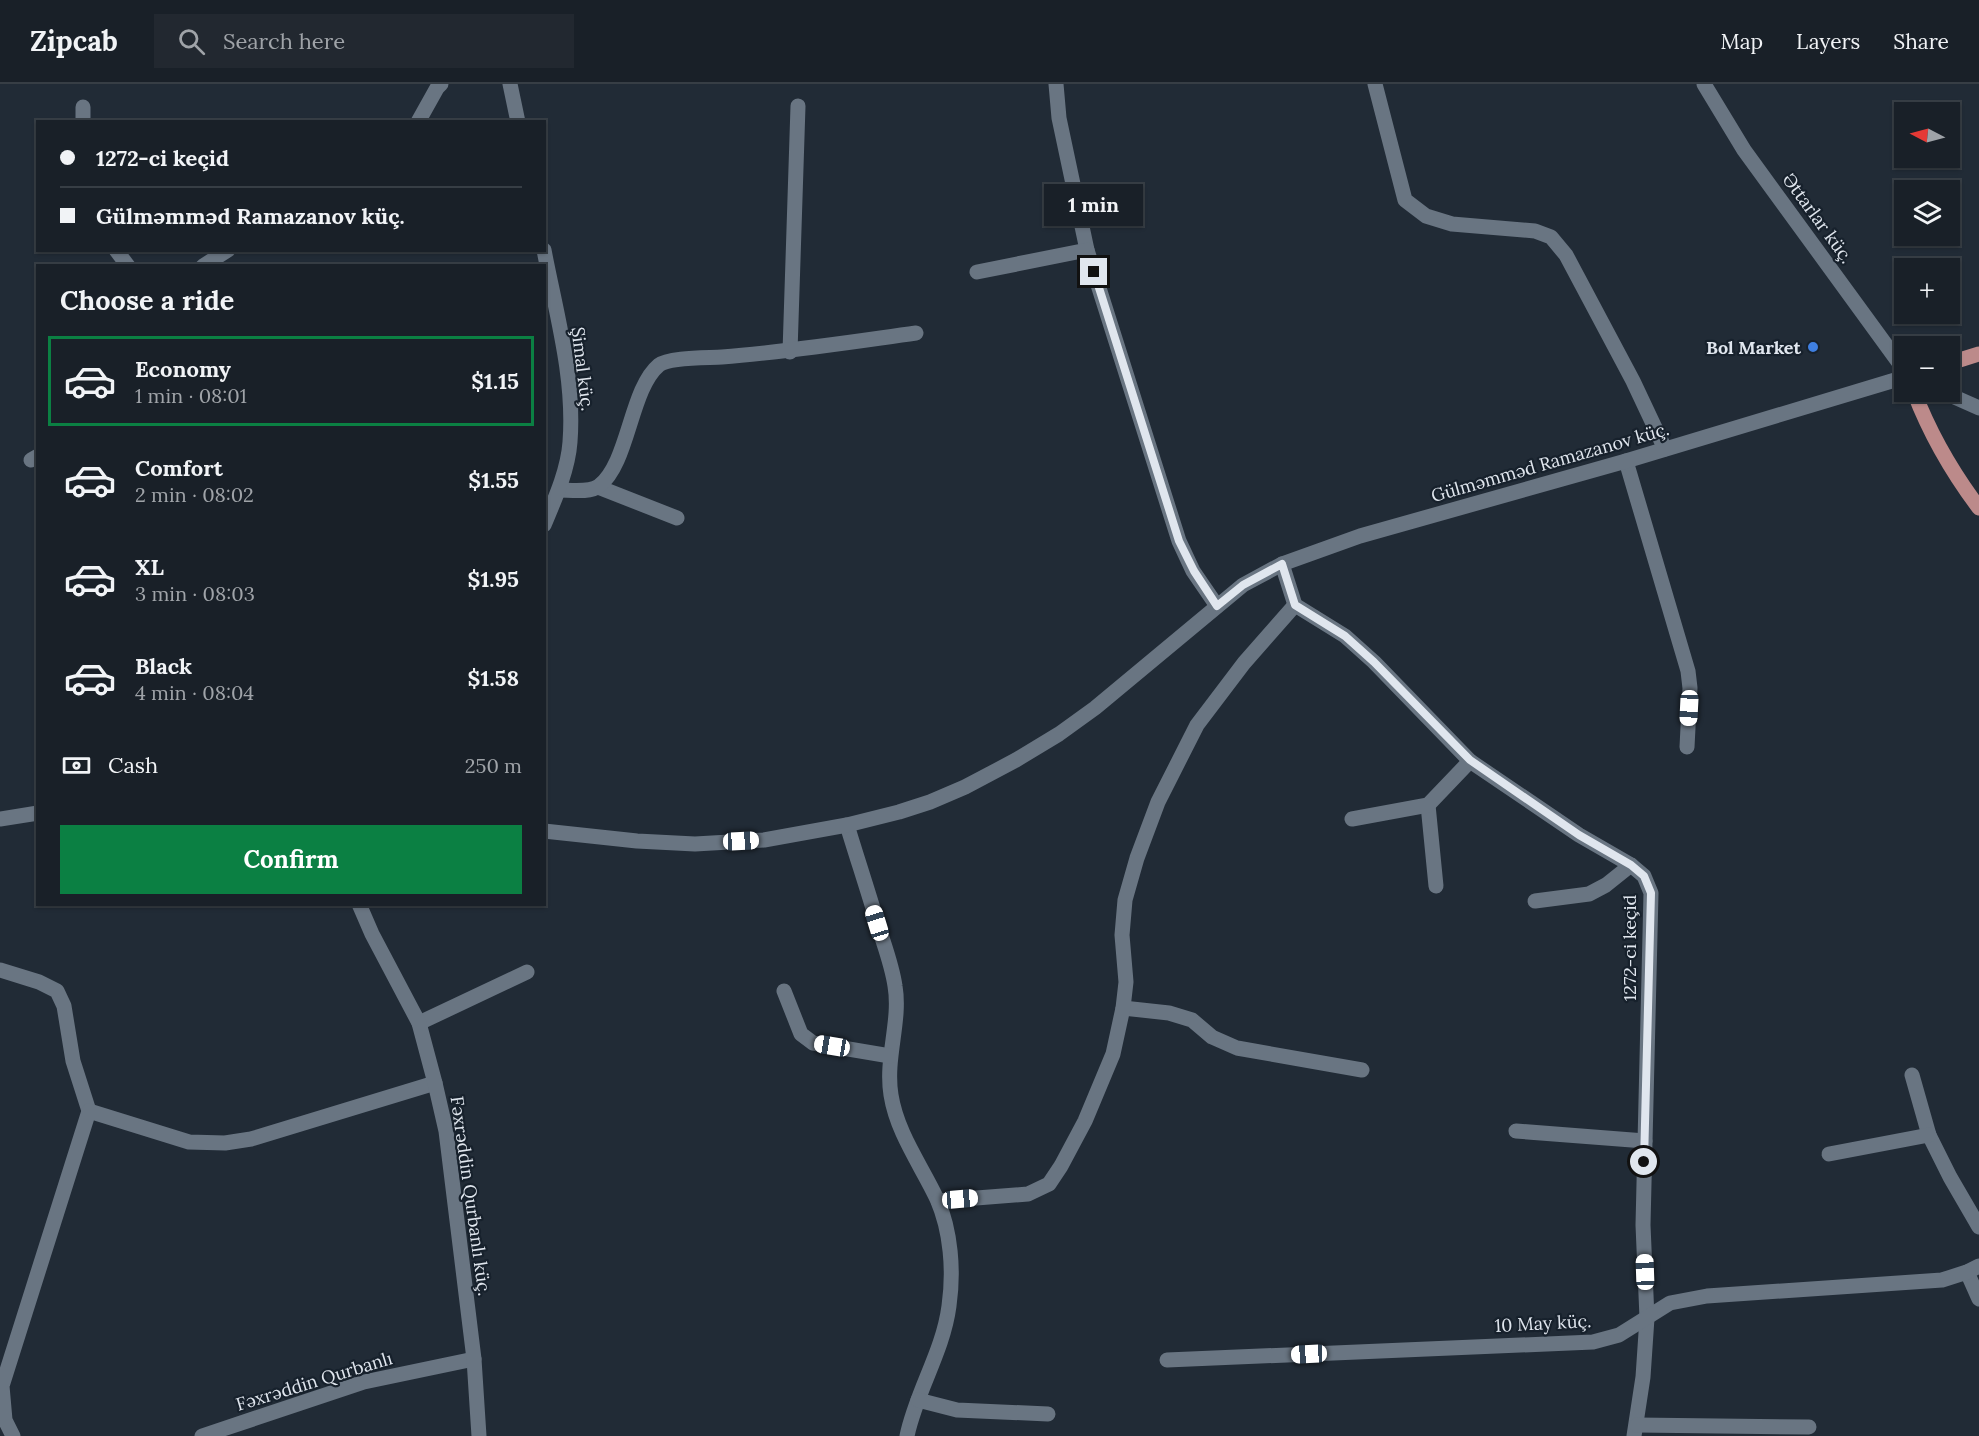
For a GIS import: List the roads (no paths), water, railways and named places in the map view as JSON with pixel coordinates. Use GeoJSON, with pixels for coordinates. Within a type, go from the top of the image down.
{"type":"FeatureCollection","features":[{"type":"Feature","properties":{"kind":"main road"},"geometry":{"type":"LineString","coordinates":[[1960,360],[1979,354]]}},
{"type":"Feature","properties":{"kind":"main road"},"geometry":{"type":"LineString","coordinates":[[1918,402],[1926,424],[1943,454],[1979,508]]}},
{"type":"Feature","properties":{"kind":"street"},"geometry":{"type":"LineString","coordinates":[[419,120],[441,84]]}},
{"type":"Feature","properties":{"kind":"street"},"geometry":{"type":"LineString","coordinates":[[510,84],[518,120]]}},
{"type":"Feature","properties":{"kind":"street"},"geometry":{"type":"LineString","coordinates":[[1056,84],[1059,118],[1087,250],[1179,541],[1194,571],[1217,606]]}},
{"type":"Feature","properties":{"kind":"street"},"geometry":{"type":"LineString","coordinates":[[1375,84],[1405,200],[1426,216],[1452,224],[1534,231],[1551,237],[1566,255],[1633,381],[1665,449]]}},
{"type":"Feature","properties":{"kind":"street","name":"Əttarlar küç."},"geometry":{"type":"LineString","coordinates":[[1704,84],[1744,150],[1894,356]]}},
{"type":"Feature","properties":{"kind":"street"},"geometry":{"type":"LineString","coordinates":[[790,352],[798,106]]}},
{"type":"Feature","properties":{"kind":"street"},"geometry":{"type":"LineString","coordinates":[[977,272],[1087,250]]}},
{"type":"Feature","properties":{"kind":"street"},"geometry":{"type":"LineString","coordinates":[[206,264],[225,252]]}},
{"type":"Feature","properties":{"kind":"street","name":"Şimal küç."},"geometry":{"type":"LineString","coordinates":[[544,252],[564,350],[571,404],[570,444],[559,490],[546,520]]}},
{"type":"Feature","properties":{"kind":"street"},"geometry":{"type":"LineString","coordinates":[[598,487],[611,471],[647,378],[660,363],[790,352],[916,333]]}},
{"type":"Feature","properties":{"kind":"street","name":"Gülməmməd Ramazanov küç."},"geometry":{"type":"LineString","coordinates":[[546,831],[637,841],[694,844],[764,840],[847,825],[930,802],[965,787],[1059,734],[1095,708],[1243,585],[1282,564],[1360,536],[1626,461],[1894,380]]}},
{"type":"Feature","properties":{"kind":"street"},"geometry":{"type":"LineString","coordinates":[[1960,400],[1979,408]]}},
{"type":"Feature","properties":{"kind":"street"},"geometry":{"type":"LineString","coordinates":[[1626,461],[1688,671],[1690,688],[1687,747]]}},
{"type":"Feature","properties":{"kind":"street"},"geometry":{"type":"LineString","coordinates":[[559,490],[585,490],[598,487],[677,518]]}},
{"type":"Feature","properties":{"kind":"street"},"geometry":{"type":"LineString","coordinates":[[938,1201],[1028,1194],[1049,1184],[1061,1166],[1085,1121],[1113,1054],[1126,982],[1122,935],[1125,900],[1137,858],[1158,801],[1197,725],[1244,663],[1295,605],[1282,564]]}},
{"type":"Feature","properties":{"kind":"street","name":"1272-ci keçid"},"geometry":{"type":"LineString","coordinates":[[1295,605],[1345,636],[1374,662],[1470,760],[1579,835],[1631,865],[1644,876],[1651,893],[1643,1225],[1647,1318],[1636,1431]]}},
{"type":"Feature","properties":{"kind":"street"},"geometry":{"type":"LineString","coordinates":[[1352,819],[1428,805],[1470,760]]}},
{"type":"Feature","properties":{"kind":"street"},"geometry":{"type":"LineString","coordinates":[[1428,805],[1436,886]]}},
{"type":"Feature","properties":{"kind":"street"},"geometry":{"type":"LineString","coordinates":[[0,819],[36,813]]}},
{"type":"Feature","properties":{"kind":"street"},"geometry":{"type":"LineString","coordinates":[[847,825],[896,988],[896,1013],[890,1056],[891,1094],[898,1122],[938,1201],[949,1237],[949,1307],[941,1338],[911,1417],[907,1436]]}},
{"type":"Feature","properties":{"kind":"street"},"geometry":{"type":"LineString","coordinates":[[1534,901],[1589,894],[1606,885],[1631,865]]}},
{"type":"Feature","properties":{"kind":"street","name":"Fəxrəddin Qurbanlı küç."},"geometry":{"type":"LineString","coordinates":[[360,906],[418,1023],[446,1131],[474,1359],[478,1436]]}},
{"type":"Feature","properties":{"kind":"street"},"geometry":{"type":"LineString","coordinates":[[0,970],[39,982],[57,991],[64,1006],[73,1061],[89,1111],[2,1386],[5,1420],[13,1436]]}},
{"type":"Feature","properties":{"kind":"street"},"geometry":{"type":"LineString","coordinates":[[418,1023],[527,972]]}},
{"type":"Feature","properties":{"kind":"street"},"geometry":{"type":"LineString","coordinates":[[784,991],[801,1034],[813,1043],[890,1056]]}},
{"type":"Feature","properties":{"kind":"street"},"geometry":{"type":"LineString","coordinates":[[1123,1008],[1169,1012],[1192,1020],[1212,1038],[1237,1048],[1362,1070]]}},
{"type":"Feature","properties":{"kind":"street"},"geometry":{"type":"LineString","coordinates":[[1912,1075],[1929,1135],[1979,1227]]}},
{"type":"Feature","properties":{"kind":"street"},"geometry":{"type":"LineString","coordinates":[[89,1111],[189,1142],[225,1143],[251,1139],[435,1083]]}},
{"type":"Feature","properties":{"kind":"street"},"geometry":{"type":"LineString","coordinates":[[1516,1131],[1645,1140]]}},
{"type":"Feature","properties":{"kind":"street"},"geometry":{"type":"LineString","coordinates":[[1829,1154],[1929,1135]]}},
{"type":"Feature","properties":{"kind":"street"},"geometry":{"type":"LineString","coordinates":[[1973,1269],[1979,1299]]}},
{"type":"Feature","properties":{"kind":"street","name":"10 May küç."},"geometry":{"type":"LineString","coordinates":[[1167,1360],[1593,1342],[1619,1335],[1670,1303],[1707,1296],[1942,1280],[1973,1269]]}},
{"type":"Feature","properties":{"kind":"street","name":"Fəxrəddin Qurbanlı"},"geometry":{"type":"LineString","coordinates":[[202,1436],[364,1382],[474,1359]]}},
{"type":"Feature","properties":{"kind":"street"},"geometry":{"type":"LineString","coordinates":[[918,1400],[957,1410],[1048,1414]]}},
{"type":"Feature","properties":{"kind":"street"},"geometry":{"type":"LineString","coordinates":[[1636,1431],[1809,1427]]}},
{"type":"Feature","properties":{"kind":"place","name":"Bol Market"},"geometry":{"type":"Point","coordinates":[1813,347]}}]}
